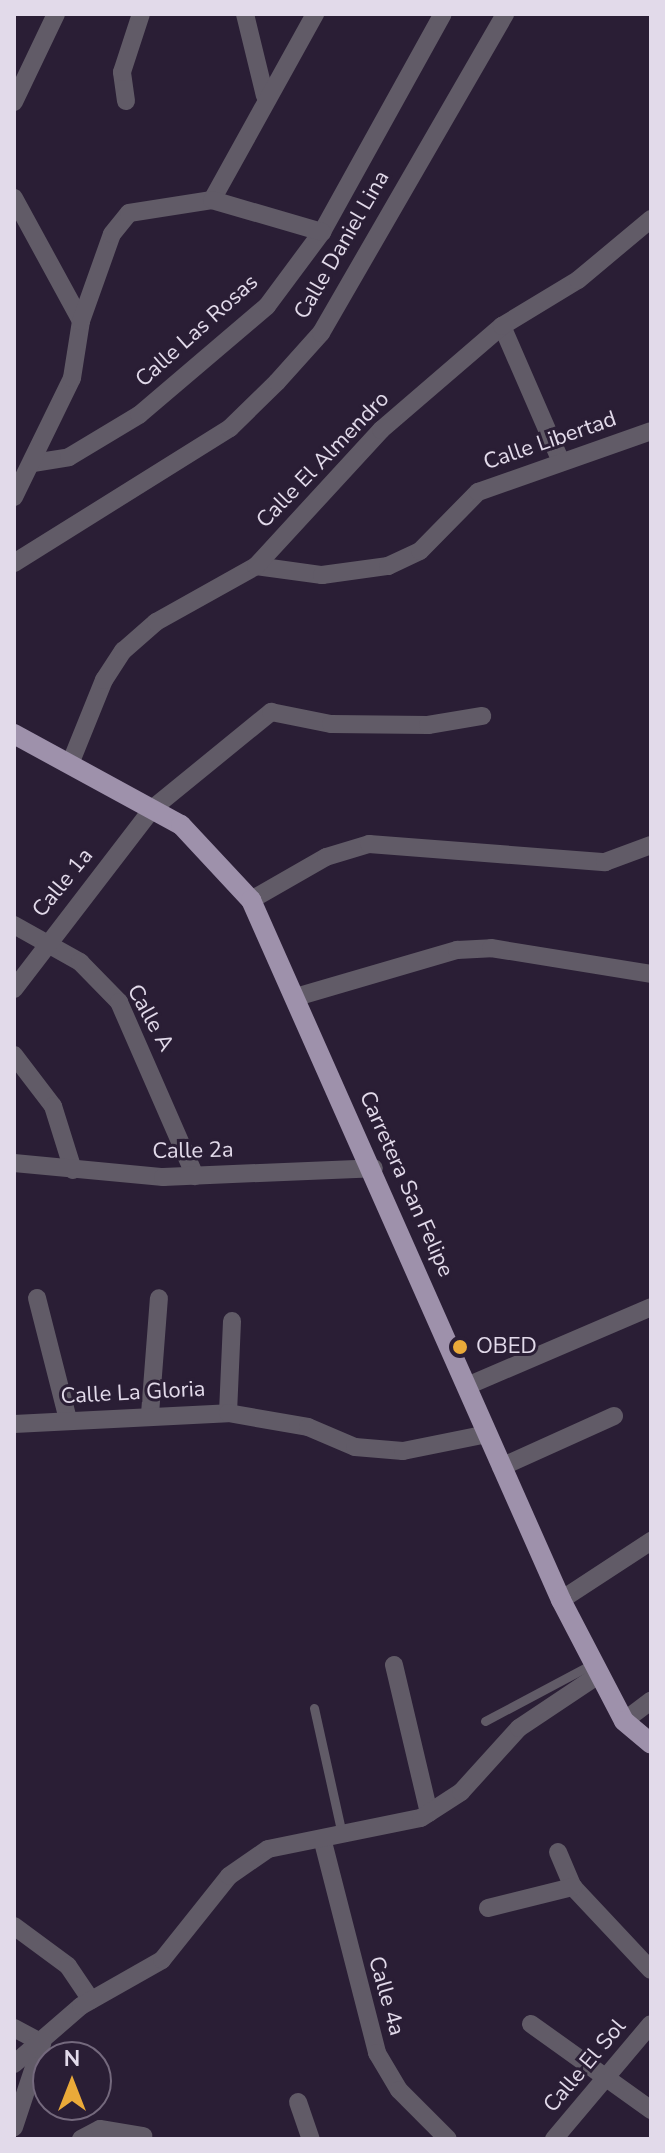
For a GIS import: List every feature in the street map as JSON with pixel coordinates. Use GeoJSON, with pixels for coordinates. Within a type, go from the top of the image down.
{"type":"FeatureCollection","features":[{"type":"Feature","properties":{"kind":"main road","name":"Carretera San Felipe"},"geometry":{"type":"LineString","coordinates":[[14,734],[152,809],[219,858],[251,900],[374,1168],[501,1467],[594,1670],[624,1721],[651,1744]]}},
{"type":"Feature","properties":{"kind":"street"},"geometry":{"type":"LineString","coordinates":[[14,102],[56,14]]}},
{"type":"Feature","properties":{"kind":"street"},"geometry":{"type":"LineString","coordinates":[[126,101],[122,72],[141,14]]}},
{"type":"Feature","properties":{"kind":"street"},"geometry":{"type":"LineString","coordinates":[[245,14],[265,96]]}},
{"type":"Feature","properties":{"kind":"street"},"geometry":{"type":"LineString","coordinates":[[212,200],[265,96],[315,14]]}},
{"type":"Feature","properties":{"kind":"street","name":"Calle Las Rosas"},"geometry":{"type":"LineString","coordinates":[[33,463],[69,457],[139,415],[267,306],[322,232],[443,14]]}},
{"type":"Feature","properties":{"kind":"street","name":"Calle Daniel Lina"},"geometry":{"type":"LineString","coordinates":[[14,563],[230,428],[286,373],[321,333],[505,14]]}},
{"type":"Feature","properties":{"kind":"street"},"geometry":{"type":"LineString","coordinates":[[14,198],[81,321]]}},
{"type":"Feature","properties":{"kind":"street"},"geometry":{"type":"LineString","coordinates":[[14,497],[72,378],[81,321],[112,234],[129,213],[212,200],[322,232]]}},
{"type":"Feature","properties":{"kind":"street","name":"Calle El Almendro"},"geometry":{"type":"LineString","coordinates":[[70,764],[104,680],[123,651],[156,622],[256,566],[381,430],[502,326],[578,280],[651,219]]}},
{"type":"Feature","properties":{"kind":"street"},"geometry":{"type":"LineString","coordinates":[[502,326],[561,462]]}},
{"type":"Feature","properties":{"kind":"street","name":"Calle Libertad"},"geometry":{"type":"LineString","coordinates":[[256,566],[322,575],[388,566],[428,544],[478,492],[651,431]]}},
{"type":"Feature","properties":{"kind":"street","name":"Calle 1a"},"geometry":{"type":"LineString","coordinates":[[14,989],[46,943],[152,809],[277,710],[331,724],[428,725],[482,716]]}},
{"type":"Feature","properties":{"kind":"street"},"geometry":{"type":"LineString","coordinates":[[251,900],[326,857],[369,844],[605,862],[651,845]]}},
{"type":"Feature","properties":{"kind":"street","name":"Calle A"},"geometry":{"type":"LineString","coordinates":[[14,925],[80,962],[119,1002],[195,1176]]}},
{"type":"Feature","properties":{"kind":"street"},"geometry":{"type":"LineString","coordinates":[[296,997],[468,950],[651,974]]}},
{"type":"Feature","properties":{"kind":"street"},"geometry":{"type":"LineString","coordinates":[[14,1055],[53,1106],[73,1170]]}},
{"type":"Feature","properties":{"kind":"street","name":"Calle 2a"},"geometry":{"type":"LineString","coordinates":[[14,1163],[73,1170],[195,1176],[374,1168]]}},
{"type":"Feature","properties":{"kind":"street"},"geometry":{"type":"LineString","coordinates":[[37,1298],[68,1420]]}},
{"type":"Feature","properties":{"kind":"street"},"geometry":{"type":"LineString","coordinates":[[150,1414],[159,1298]]}},
{"type":"Feature","properties":{"kind":"street"},"geometry":{"type":"LineString","coordinates":[[467,1386],[651,1307]]}},
{"type":"Feature","properties":{"kind":"street"},"geometry":{"type":"LineString","coordinates":[[228,1413],[232,1321]]}},
{"type":"Feature","properties":{"kind":"street","name":"Calle La Gloria"},"geometry":{"type":"LineString","coordinates":[[14,1424],[150,1414],[228,1413],[308,1427],[355,1447],[403,1451],[487,1434]]}},
{"type":"Feature","properties":{"kind":"street"},"geometry":{"type":"LineString","coordinates":[[501,1467],[614,1416]]}},
{"type":"Feature","properties":{"kind":"street"},"geometry":{"type":"LineString","coordinates":[[561,1600],[651,1541]]}},
{"type":"Feature","properties":{"kind":"street"},"geometry":{"type":"LineString","coordinates":[[394,1665],[429,1813]]}},
{"type":"Feature","properties":{"kind":"street"},"geometry":{"type":"LineString","coordinates":[[44,2041],[91,2000],[162,1960],[229,1876],[255,1858],[343,1838],[429,1813],[461,1792],[519,1728],[594,1670]]}},
{"type":"Feature","properties":{"kind":"street"},"geometry":{"type":"LineString","coordinates":[[624,1721],[651,1701]]}},
{"type":"Feature","properties":{"kind":"street","name":"Calle 4a"},"geometry":{"type":"LineString","coordinates":[[323,1842],[377,2053],[399,2090],[448,2139]]}},
{"type":"Feature","properties":{"kind":"street"},"geometry":{"type":"LineString","coordinates":[[558,1852],[573,1887],[651,1970]]}},
{"type":"Feature","properties":{"kind":"street"},"geometry":{"type":"LineString","coordinates":[[488,1908],[573,1887]]}},
{"type":"Feature","properties":{"kind":"street"},"geometry":{"type":"LineString","coordinates":[[14,1926],[68,1966],[91,2000]]}},
{"type":"Feature","properties":{"kind":"street"},"geometry":{"type":"LineString","coordinates":[[531,2024],[607,2082],[651,2110]]}},
{"type":"Feature","properties":{"kind":"street","name":"Calle El Sol"},"geometry":{"type":"LineString","coordinates":[[554,2139],[607,2082],[651,2024]]}},
{"type":"Feature","properties":{"kind":"street"},"geometry":{"type":"LineString","coordinates":[[14,2028],[38,2041]]}},
{"type":"Feature","properties":{"kind":"street"},"geometry":{"type":"LineString","coordinates":[[14,2064],[32,2050]]}},
{"type":"Feature","properties":{"kind":"street"},"geometry":{"type":"LineString","coordinates":[[14,2127],[32,2073]]}},
{"type":"Feature","properties":{"kind":"street"},"geometry":{"type":"LineString","coordinates":[[298,2102],[311,2139]]}},
{"type":"Feature","properties":{"kind":"street"},"geometry":{"type":"LineString","coordinates":[[81,2139],[100,2129],[143,2136]]}},
{"type":"Feature","properties":{"kind":"lane"},"geometry":{"type":"LineString","coordinates":[[485,1721],[594,1670]]}},
{"type":"Feature","properties":{"kind":"lane"},"geometry":{"type":"LineString","coordinates":[[314,1708],[343,1838]]}},
{"type":"Feature","properties":{"kind":"place","name":"OBED"},"geometry":{"type":"Point","coordinates":[460,1347]}}]}
